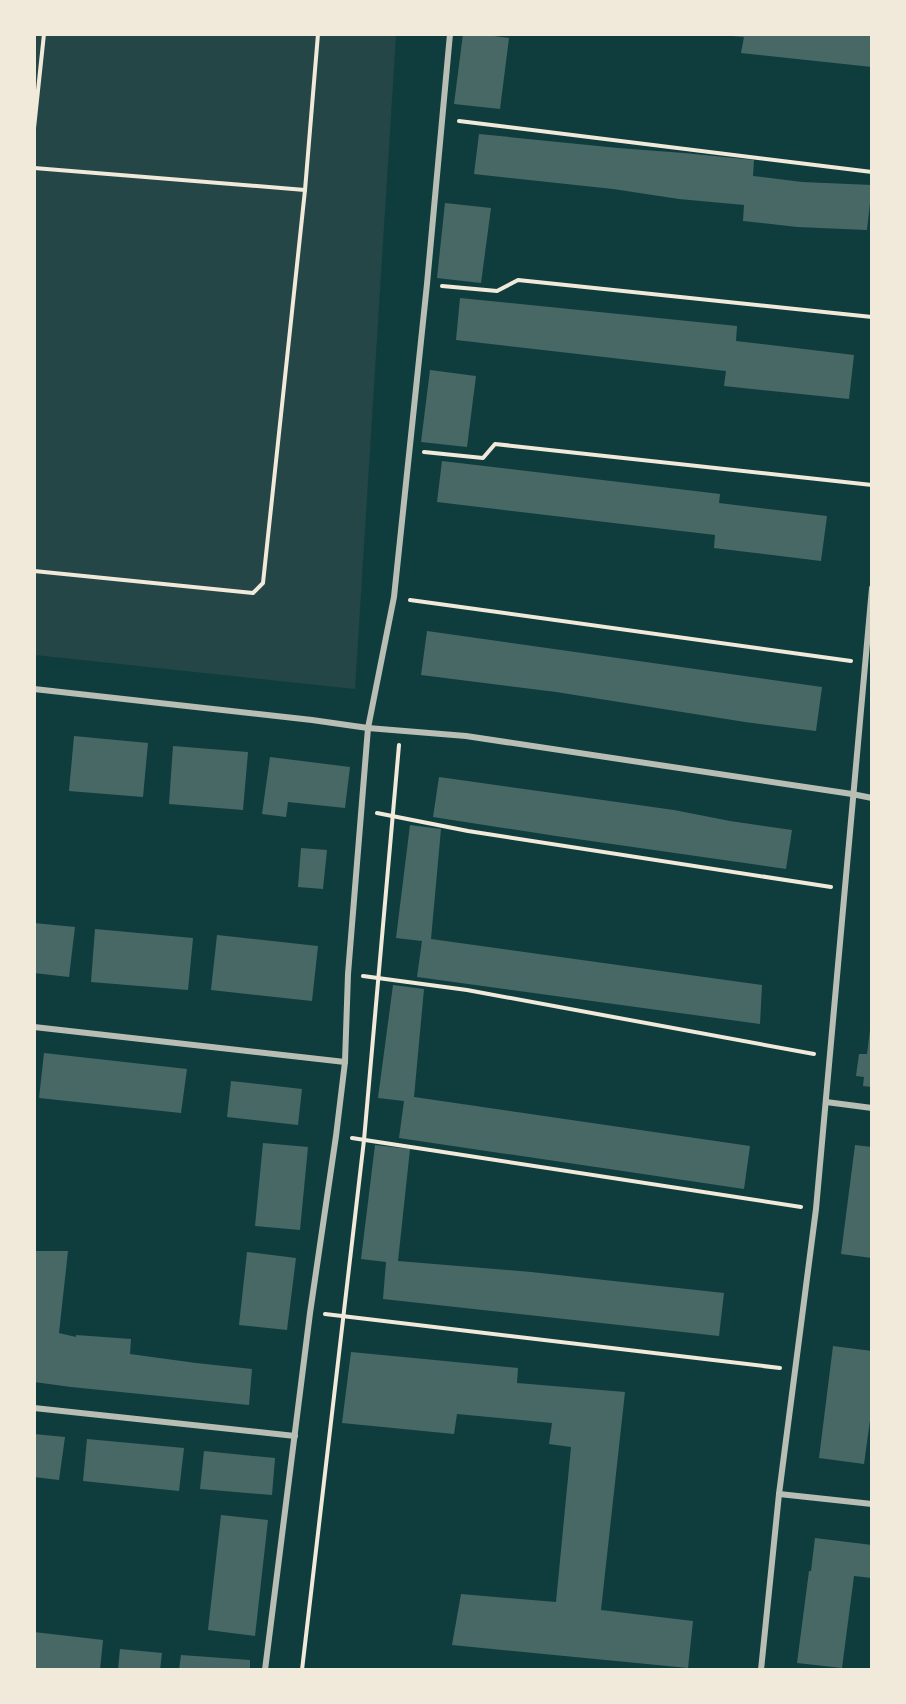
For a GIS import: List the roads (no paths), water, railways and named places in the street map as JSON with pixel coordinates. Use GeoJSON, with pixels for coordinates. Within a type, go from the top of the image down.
{"type":"FeatureCollection","features":[{"type":"Feature","properties":{"kind":"street"},"geometry":{"type":"LineString","coordinates":[[265,1670],[310,1313],[345,1062],[348,974],[368,728],[394,597],[427,284],[450,34]]}},
{"type":"Feature","properties":{"kind":"street"},"geometry":{"type":"LineString","coordinates":[[761,1670],[779,1494],[816,1209],[872,588]]}},
{"type":"Feature","properties":{"kind":"street"},"geometry":{"type":"LineString","coordinates":[[34,689],[300,718],[368,728],[466,736],[872,798]]}},
{"type":"Feature","properties":{"kind":"street"},"geometry":{"type":"LineString","coordinates":[[34,1027],[345,1062]]}},
{"type":"Feature","properties":{"kind":"street"},"geometry":{"type":"LineString","coordinates":[[826,1102],[872,1108]]}},
{"type":"Feature","properties":{"kind":"street"},"geometry":{"type":"LineString","coordinates":[[34,1408],[295,1436]]}},
{"type":"Feature","properties":{"kind":"street"},"geometry":{"type":"LineString","coordinates":[[779,1494],[872,1504]]}}]}
